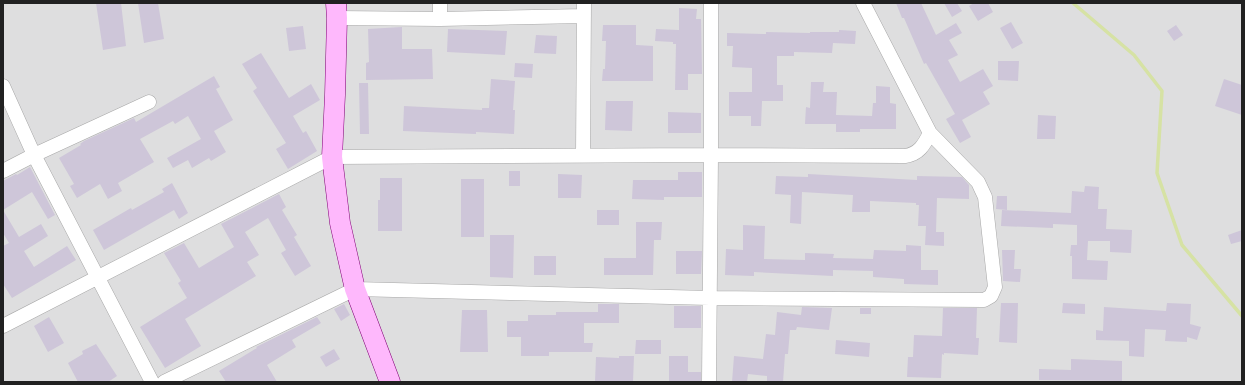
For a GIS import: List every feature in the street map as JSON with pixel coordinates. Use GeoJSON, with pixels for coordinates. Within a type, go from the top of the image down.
{"type":"FeatureCollection","features":[{"type":"Feature","properties":{"kind":"street"},"geometry":{"type":"LineString","coordinates":[[440,3],[440,19]]}},
{"type":"Feature","properties":{"kind":"street"},"geometry":{"type":"LineString","coordinates":[[709,382],[711,155],[710,3]]}},
{"type":"Feature","properties":{"kind":"street"},"geometry":{"type":"LineString","coordinates":[[164,382],[355,289],[710,298],[984,300],[990,296],[995,287],[985,197],[978,182],[930,133],[863,3]]}},
{"type":"Feature","properties":{"kind":"street"},"geometry":{"type":"LineString","coordinates":[[390,382],[355,289],[340,223],[332,157],[335,95],[336,11],[440,19],[584,10],[583,156]]}},
{"type":"Feature","properties":{"kind":"street"},"geometry":{"type":"LineString","coordinates":[[3,86],[34,155],[152,382]]}},
{"type":"Feature","properties":{"kind":"street"},"geometry":{"type":"LineString","coordinates":[[3,171],[148,102]]}},
{"type":"Feature","properties":{"kind":"street"},"geometry":{"type":"LineString","coordinates":[[3,326],[332,157],[711,155],[905,156],[911,155],[920,150],[930,133]]}},
{"type":"Feature","properties":{"kind":"shaded area"},"geometry":{"type":"Polygon","coordinates":[[[3,3],[1242,3],[1242,382],[3,382],[3,3]]]}},
{"type":"Feature","properties":{"kind":"building"},"geometry":{"type":"Polygon","coordinates":[[[96,3],[121,3],[126,46],[103,50],[96,3]]]}},
{"type":"Feature","properties":{"kind":"building"},"geometry":{"type":"Polygon","coordinates":[[[138,3],[158,3],[164,39],[144,43],[138,3]]]}},
{"type":"Feature","properties":{"kind":"building"},"geometry":{"type":"Polygon","coordinates":[[[896,3],[921,3],[936,35],[956,23],[962,33],[949,40],[958,55],[948,60],[960,82],[983,69],[993,86],[983,92],[990,104],[962,120],[971,137],[960,143],[946,119],[955,114],[926,63],[924,64],[896,3]]]}},
{"type":"Feature","properties":{"kind":"building"},"geometry":{"type":"Polygon","coordinates":[[[944,3],[957,3],[962,11],[952,17],[944,3]]]}},
{"type":"Feature","properties":{"kind":"building"},"geometry":{"type":"Polygon","coordinates":[[[974,3],[988,3],[993,12],[978,21],[969,6],[974,3]]]}},
{"type":"Feature","properties":{"kind":"building"},"geometry":{"type":"Polygon","coordinates":[[[679,8],[697,9],[696,19],[701,19],[702,74],[688,74],[688,90],[675,90],[676,44],[673,44],[673,42],[655,41],[656,29],[679,30],[679,8]]]}},
{"type":"Feature","properties":{"kind":"building"},"geometry":{"type":"Polygon","coordinates":[[[1011,22],[1023,43],[1012,49],[1000,28],[1011,22]]]}},
{"type":"Feature","properties":{"kind":"building"},"geometry":{"type":"Polygon","coordinates":[[[603,25],[636,25],[636,45],[653,46],[653,81],[602,81],[603,69],[605,69],[606,41],[602,41],[603,25]]]}},
{"type":"Feature","properties":{"kind":"building"},"geometry":{"type":"Polygon","coordinates":[[[1176,25],[1183,35],[1174,41],[1167,31],[1176,25]]]}},
{"type":"Feature","properties":{"kind":"building"},"geometry":{"type":"Polygon","coordinates":[[[303,26],[306,49],[289,51],[286,28],[303,26]]]}},
{"type":"Feature","properties":{"kind":"building"},"geometry":{"type":"Polygon","coordinates":[[[402,27],[402,49],[432,49],[433,79],[366,80],[366,63],[369,62],[368,29],[402,27]]]}},
{"type":"Feature","properties":{"kind":"building"},"geometry":{"type":"Polygon","coordinates":[[[448,29],[507,31],[505,55],[447,52],[448,29]]]}},
{"type":"Feature","properties":{"kind":"building"},"geometry":{"type":"Polygon","coordinates":[[[839,30],[856,31],[855,44],[833,43],[832,53],[794,52],[794,56],[777,56],[777,85],[783,85],[783,101],[762,101],[761,126],[751,126],[751,116],[729,116],[729,92],[752,92],[752,68],[732,67],[733,46],[727,46],[727,33],[810,33],[839,32],[839,30]]]}},
{"type":"Feature","properties":{"kind":"building"},"geometry":{"type":"Polygon","coordinates":[[[536,35],[557,36],[556,54],[534,53],[536,35]]]}},
{"type":"Feature","properties":{"kind":"building"},"geometry":{"type":"Polygon","coordinates":[[[261,53],[289,98],[311,84],[320,100],[293,116],[303,133],[306,131],[317,151],[288,169],[276,149],[286,143],[253,91],[257,88],[242,64],[261,53]]]}},
{"type":"Feature","properties":{"kind":"building"},"geometry":{"type":"Polygon","coordinates":[[[998,61],[1019,61],[1018,81],[998,80],[998,61]]]}},
{"type":"Feature","properties":{"kind":"building"},"geometry":{"type":"Polygon","coordinates":[[[515,63],[533,64],[532,78],[514,77],[515,63]]]}},
{"type":"Feature","properties":{"kind":"building"},"geometry":{"type":"Polygon","coordinates":[[[214,76],[220,87],[216,89],[233,120],[214,131],[226,152],[211,161],[209,158],[192,168],[188,160],[173,168],[167,158],[201,139],[188,116],[175,124],[173,121],[140,139],[154,162],[118,183],[122,191],[108,199],[100,184],[77,198],[70,186],[74,184],[59,158],[81,145],[80,144],[84,141],[134,118],[136,122],[214,76]]]}},
{"type":"Feature","properties":{"kind":"building"},"geometry":{"type":"Polygon","coordinates":[[[491,79],[515,81],[513,110],[515,110],[514,134],[403,131],[404,106],[482,110],[482,108],[489,108],[491,79]]]}},
{"type":"Feature","properties":{"kind":"building"},"geometry":{"type":"Polygon","coordinates":[[[1224,79],[1242,85],[1242,115],[1215,106],[1224,79]]]}},
{"type":"Feature","properties":{"kind":"building"},"geometry":{"type":"Polygon","coordinates":[[[811,82],[824,82],[823,92],[837,92],[836,115],[872,116],[873,103],[876,103],[876,86],[890,87],[890,103],[896,104],[896,129],[860,129],[860,132],[836,132],[836,124],[805,124],[806,107],[810,108],[811,82]]]}},
{"type":"Feature","properties":{"kind":"building"},"geometry":{"type":"Polygon","coordinates":[[[359,83],[368,83],[369,134],[360,134],[359,83]]]}},
{"type":"Feature","properties":{"kind":"building"},"geometry":{"type":"Polygon","coordinates":[[[606,101],[633,101],[632,131],[605,130],[606,101]]]}},
{"type":"Feature","properties":{"kind":"building"},"geometry":{"type":"Polygon","coordinates":[[[668,112],[701,113],[701,133],[668,133],[668,112]]]}},
{"type":"Feature","properties":{"kind":"building"},"geometry":{"type":"Polygon","coordinates":[[[1038,115],[1056,116],[1055,139],[1037,139],[1038,115]]]}},
{"type":"Feature","properties":{"kind":"building"},"geometry":{"type":"Polygon","coordinates":[[[30,167],[55,215],[48,219],[32,192],[3,210],[3,181],[30,167]]]}},
{"type":"Feature","properties":{"kind":"building"},"geometry":{"type":"Polygon","coordinates":[[[509,171],[520,171],[520,186],[509,186],[509,171]]]}},
{"type":"Feature","properties":{"kind":"building"},"geometry":{"type":"Polygon","coordinates":[[[678,172],[702,172],[702,197],[664,197],[664,200],[632,199],[633,180],[678,180],[678,172]]]}},
{"type":"Feature","properties":{"kind":"building"},"geometry":{"type":"Polygon","coordinates":[[[558,174],[582,175],[581,198],[558,198],[558,174]]]}},
{"type":"Feature","properties":{"kind":"building"},"geometry":{"type":"Polygon","coordinates":[[[808,174],[917,180],[917,176],[962,177],[969,185],[969,199],[937,198],[936,232],[944,232],[944,246],[925,245],[926,226],[918,226],[919,205],[916,205],[916,203],[870,201],[870,212],[852,212],[853,195],[802,192],[801,224],[790,223],[791,195],[775,194],[776,176],[808,177],[808,174]]]}},
{"type":"Feature","properties":{"kind":"building"},"geometry":{"type":"Polygon","coordinates":[[[380,178],[402,178],[402,231],[378,231],[380,178]]]}},
{"type":"Feature","properties":{"kind":"building"},"geometry":{"type":"Polygon","coordinates":[[[461,179],[484,179],[484,237],[461,237],[461,179]]]}},
{"type":"Feature","properties":{"kind":"building"},"geometry":{"type":"Polygon","coordinates":[[[172,183],[188,213],[179,219],[174,210],[104,250],[93,230],[131,208],[132,210],[164,192],[162,189],[172,183]]]}},
{"type":"Feature","properties":{"kind":"building"},"geometry":{"type":"Polygon","coordinates":[[[1085,186],[1099,187],[1098,209],[1107,209],[1106,229],[1132,230],[1131,253],[1110,252],[1110,241],[1088,241],[1087,260],[1108,261],[1107,280],[1072,279],[1072,256],[1070,256],[1071,245],[1077,245],[1077,225],[1053,224],[1053,228],[1001,226],[1002,210],[1071,213],[1072,191],[1084,192],[1085,186]]]}},
{"type":"Feature","properties":{"kind":"building"},"geometry":{"type":"Polygon","coordinates":[[[279,194],[286,207],[282,210],[297,235],[294,237],[311,266],[295,276],[281,253],[286,250],[268,218],[245,232],[259,255],[247,262],[256,276],[185,319],[201,346],[165,368],[140,327],[187,298],[178,283],[181,281],[164,253],[184,243],[199,268],[234,247],[221,224],[279,194]]]}},
{"type":"Feature","properties":{"kind":"building"},"geometry":{"type":"Polygon","coordinates":[[[997,196],[1007,196],[1007,210],[996,209],[997,196]]]}},
{"type":"Feature","properties":{"kind":"building"},"geometry":{"type":"Polygon","coordinates":[[[3,210],[19,237],[41,224],[48,236],[24,251],[34,267],[67,246],[76,260],[12,298],[3,284],[3,246],[9,243],[3,233],[3,210]]]}},
{"type":"Feature","properties":{"kind":"building"},"geometry":{"type":"Polygon","coordinates":[[[597,210],[619,210],[619,225],[597,225],[597,210]]]}},
{"type":"Feature","properties":{"kind":"building"},"geometry":{"type":"Polygon","coordinates":[[[636,222],[662,222],[661,240],[654,240],[653,275],[604,275],[604,258],[636,258],[636,222]]]}},
{"type":"Feature","properties":{"kind":"building"},"geometry":{"type":"Polygon","coordinates":[[[743,225],[765,226],[764,259],[805,260],[805,253],[834,254],[833,258],[873,259],[874,250],[906,251],[906,245],[921,246],[921,270],[938,270],[938,285],[904,284],[904,279],[873,277],[873,271],[833,270],[833,276],[754,272],[754,276],[725,275],[726,249],[743,250],[743,225]]]}},
{"type":"Feature","properties":{"kind":"building"},"geometry":{"type":"Polygon","coordinates":[[[1242,230],[1242,241],[1231,244],[1228,235],[1242,230]]]}},
{"type":"Feature","properties":{"kind":"building"},"geometry":{"type":"Polygon","coordinates":[[[490,235],[514,235],[513,278],[490,277],[490,235]]]}},
{"type":"Feature","properties":{"kind":"building"},"geometry":{"type":"Polygon","coordinates":[[[1002,250],[1015,250],[1014,269],[1021,269],[1020,282],[1003,281],[1002,250]]]}},
{"type":"Feature","properties":{"kind":"building"},"geometry":{"type":"Polygon","coordinates":[[[676,251],[702,251],[701,274],[676,274],[676,251]]]}},
{"type":"Feature","properties":{"kind":"building"},"geometry":{"type":"Polygon","coordinates":[[[534,256],[556,256],[556,275],[534,275],[534,256]]]}},
{"type":"Feature","properties":{"kind":"building"},"geometry":{"type":"Polygon","coordinates":[[[1001,303],[1018,303],[1017,343],[999,342],[1001,303]]]}},
{"type":"Feature","properties":{"kind":"building"},"geometry":{"type":"Polygon","coordinates":[[[1063,303],[1085,304],[1085,314],[1062,313],[1063,303]]]}},
{"type":"Feature","properties":{"kind":"building"},"geometry":{"type":"Polygon","coordinates":[[[1167,303],[1191,304],[1190,324],[1201,327],[1197,340],[1187,337],[1187,342],[1165,341],[1166,330],[1145,329],[1144,357],[1129,356],[1129,341],[1096,340],[1096,330],[1103,331],[1104,307],[1166,311],[1167,303]]]}},
{"type":"Feature","properties":{"kind":"building"},"geometry":{"type":"Polygon","coordinates":[[[344,304],[350,315],[341,321],[334,309],[344,304]]]}},
{"type":"Feature","properties":{"kind":"building"},"geometry":{"type":"Polygon","coordinates":[[[598,304],[619,304],[619,323],[584,323],[584,343],[593,343],[592,352],[549,352],[549,356],[521,356],[521,337],[507,337],[507,321],[528,321],[528,315],[556,315],[556,312],[598,312],[598,304]]]}},
{"type":"Feature","properties":{"kind":"building"},"geometry":{"type":"Polygon","coordinates":[[[674,306],[701,306],[701,328],[674,328],[674,306]]]}},
{"type":"Feature","properties":{"kind":"building"},"geometry":{"type":"Polygon","coordinates":[[[802,307],[832,308],[829,330],[797,327],[796,330],[790,330],[788,354],[785,354],[783,382],[767,382],[767,376],[748,374],[747,382],[732,382],[734,356],[763,359],[766,334],[775,335],[777,312],[801,315],[802,307]]]}},
{"type":"Feature","properties":{"kind":"building"},"geometry":{"type":"Polygon","coordinates":[[[860,308],[871,308],[871,314],[860,314],[860,308]]]}},
{"type":"Feature","properties":{"kind":"building"},"geometry":{"type":"Polygon","coordinates":[[[943,308],[977,308],[976,338],[979,338],[978,355],[944,353],[944,355],[942,354],[941,378],[907,377],[908,357],[913,357],[914,335],[942,336],[943,308]]]}},
{"type":"Feature","properties":{"kind":"building"},"geometry":{"type":"Polygon","coordinates":[[[462,310],[487,310],[488,352],[460,352],[462,310]]]}},
{"type":"Feature","properties":{"kind":"building"},"geometry":{"type":"Polygon","coordinates":[[[49,317],[64,343],[48,352],[34,326],[49,317]]]}},
{"type":"Feature","properties":{"kind":"building"},"geometry":{"type":"Polygon","coordinates":[[[317,317],[321,323],[292,340],[296,347],[267,365],[277,382],[226,382],[219,371],[257,348],[256,347],[317,317]]]}},
{"type":"Feature","properties":{"kind":"building"},"geometry":{"type":"Polygon","coordinates":[[[636,340],[661,340],[661,354],[635,354],[636,340]]]}},
{"type":"Feature","properties":{"kind":"building"},"geometry":{"type":"Polygon","coordinates":[[[836,340],[870,343],[869,357],[835,354],[836,340]]]}},
{"type":"Feature","properties":{"kind":"building"},"geometry":{"type":"Polygon","coordinates":[[[96,344],[117,376],[108,382],[78,382],[68,363],[83,354],[82,351],[96,344]]]}},
{"type":"Feature","properties":{"kind":"building"},"geometry":{"type":"Polygon","coordinates":[[[334,349],[340,359],[326,367],[320,357],[334,349]]]}},
{"type":"Feature","properties":{"kind":"building"},"geometry":{"type":"Polygon","coordinates":[[[619,356],[634,356],[633,382],[595,382],[596,357],[619,358],[619,356]]]}},
{"type":"Feature","properties":{"kind":"building"},"geometry":{"type":"Polygon","coordinates":[[[669,356],[688,356],[688,372],[701,372],[701,382],[669,382],[669,356]]]}},
{"type":"Feature","properties":{"kind":"building"},"geometry":{"type":"Polygon","coordinates":[[[1071,359],[1122,361],[1122,381],[1039,380],[1039,369],[1071,370],[1071,359]]]}},
{"type":"Feature","properties":{"kind":"waterway"},"geometry":{"type":"LineString","coordinates":[[1073,3],[1134,55],[1162,91],[1157,173],[1182,245],[1242,316]]}}]}
